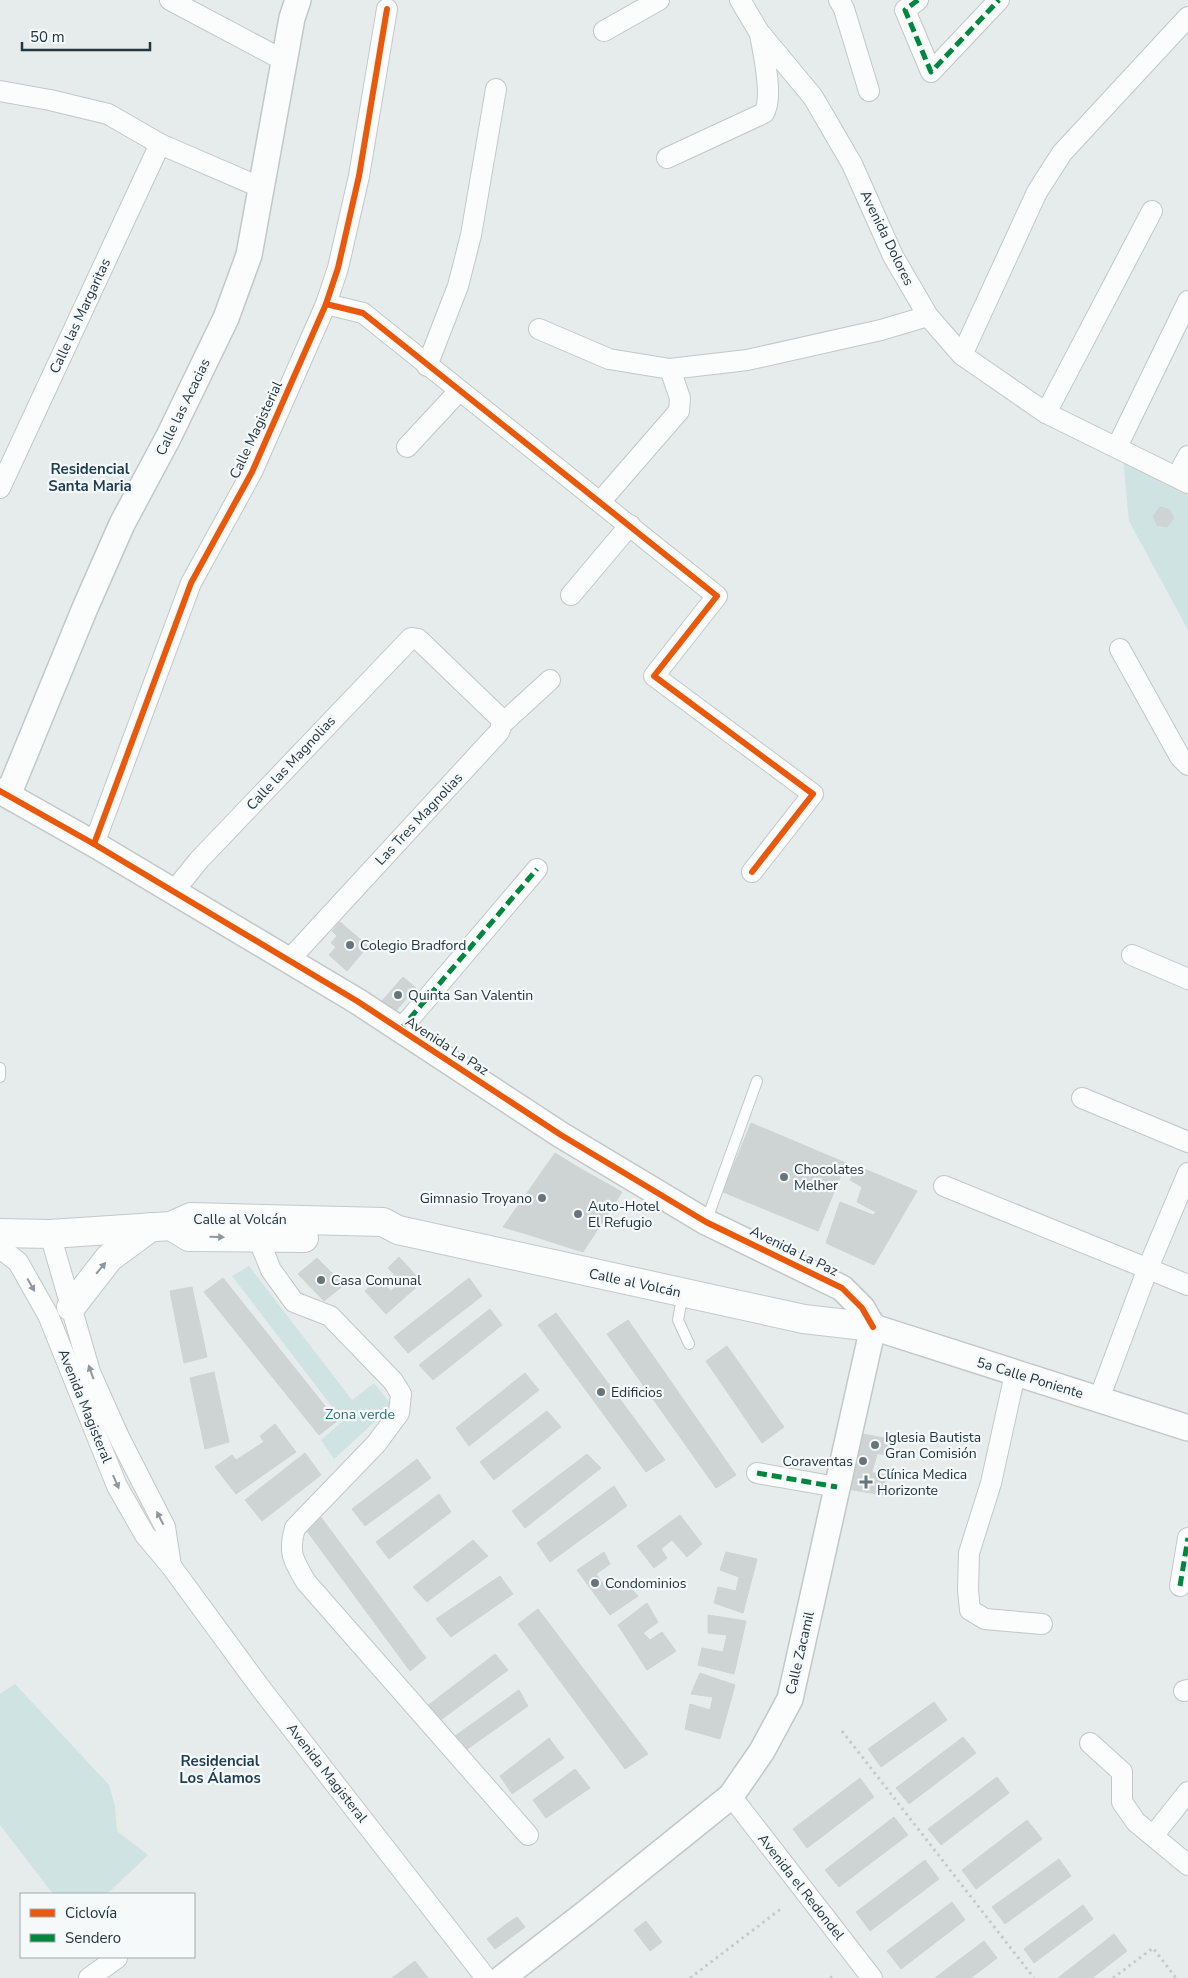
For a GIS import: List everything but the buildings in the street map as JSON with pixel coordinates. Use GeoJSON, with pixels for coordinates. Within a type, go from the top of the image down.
{"type":"FeatureCollection","features":[{"type":"Feature","properties":{"kind":"main road","name":"Calle al Volcán"},"geometry":{"type":"LineString","coordinates":[[0,1233],[50,1234],[161,1226],[191,1217],[383,1222],[398,1230],[804,1319],[873,1327]]}},
{"type":"Feature","properties":{"kind":"main road","name":"Calle al Volcán"},"geometry":{"type":"LineString","coordinates":[[161,1226],[189,1237],[382,1238],[398,1230]]}},
{"type":"Feature","properties":{"kind":"main road"},"geometry":{"type":"LineString","coordinates":[[59,1311],[109,1258],[161,1226]]}},
{"type":"Feature","properties":{"kind":"street"},"geometry":{"type":"LineString","coordinates":[[170,0],[285,61]]}},
{"type":"Feature","properties":{"kind":"street","name":"Calle las Acacias"},"geometry":{"type":"LineString","coordinates":[[4,793],[122,524],[169,436],[226,318],[249,255],[298,0]]}},
{"type":"Feature","properties":{"kind":"street"},"geometry":{"type":"LineString","coordinates":[[604,31],[659,0]]}},
{"type":"Feature","properties":{"kind":"street","name":"Avenida Dolores"},"geometry":{"type":"LineString","coordinates":[[740,0],[760,32],[812,97],[852,164],[893,256],[928,316],[962,355],[1046,413],[1182,480]]}},
{"type":"Feature","properties":{"kind":"street"},"geometry":{"type":"LineString","coordinates":[[839,0],[844,9],[869,91]]}},
{"type":"Feature","properties":{"kind":"street"},"geometry":{"type":"LineString","coordinates":[[918,0],[904,10],[931,72],[999,0]]}},
{"type":"Feature","properties":{"kind":"street","name":"Calle Magisterial"},"geometry":{"type":"LineString","coordinates":[[94,844],[191,583],[252,472],[326,304],[338,268],[359,176],[387,9]]}},
{"type":"Feature","properties":{"kind":"street"},"geometry":{"type":"LineString","coordinates":[[962,355],[1038,192],[1062,153],[1188,17]]}},
{"type":"Feature","properties":{"kind":"street"},"geometry":{"type":"LineString","coordinates":[[667,158],[764,113],[768,106],[760,32]]}},
{"type":"Feature","properties":{"kind":"street"},"geometry":{"type":"LineString","coordinates":[[428,366],[458,286],[471,235],[496,89]]}},
{"type":"Feature","properties":{"kind":"street"},"geometry":{"type":"LineString","coordinates":[[0,91],[50,100],[108,114],[160,144],[262,188]]}},
{"type":"Feature","properties":{"kind":"street","name":"Calle las Margaritas"},"geometry":{"type":"LineString","coordinates":[[0,488],[160,144]]}},
{"type":"Feature","properties":{"kind":"street"},"geometry":{"type":"LineString","coordinates":[[1046,413],[1152,211]]}},
{"type":"Feature","properties":{"kind":"street"},"geometry":{"type":"LineString","coordinates":[[1117,448],[1188,301]]}},
{"type":"Feature","properties":{"kind":"street"},"geometry":{"type":"LineString","coordinates":[[326,304],[363,313],[458,391],[630,525],[717,596],[654,676],[813,794],[752,872]]}},
{"type":"Feature","properties":{"kind":"street"},"geometry":{"type":"LineString","coordinates":[[538,329],[609,359],[670,369],[747,360],[882,330],[928,316]]}},
{"type":"Feature","properties":{"kind":"street"},"geometry":{"type":"LineString","coordinates":[[600,502],[679,411],[680,398],[670,369]]}},
{"type":"Feature","properties":{"kind":"street"},"geometry":{"type":"LineString","coordinates":[[407,447],[458,391]]}},
{"type":"Feature","properties":{"kind":"street"},"geometry":{"type":"LineString","coordinates":[[1182,480],[1188,456]]}},
{"type":"Feature","properties":{"kind":"street"},"geometry":{"type":"LineString","coordinates":[[571,595],[630,525]]}},
{"type":"Feature","properties":{"kind":"street","name":"Calle las Magnolias"},"geometry":{"type":"LineString","coordinates":[[174,891],[199,860],[411,638],[418,639],[500,718],[502,724]]}},
{"type":"Feature","properties":{"kind":"street"},"geometry":{"type":"LineString","coordinates":[[1120,649],[1180,757],[1188,765]]}},
{"type":"Feature","properties":{"kind":"street","name":"Las Tres Magnolias"},"geometry":{"type":"LineString","coordinates":[[289,960],[499,732],[502,724],[550,680]]}},
{"type":"Feature","properties":{"kind":"street","name":"Avenida La Paz"},"geometry":{"type":"LineString","coordinates":[[4,793],[289,960],[561,1135],[706,1222],[842,1288],[862,1308],[873,1327]]}},
{"type":"Feature","properties":{"kind":"street"},"geometry":{"type":"LineString","coordinates":[[400,1030],[537,869]]}},
{"type":"Feature","properties":{"kind":"street"},"geometry":{"type":"LineString","coordinates":[[1132,955],[1188,979]]}},
{"type":"Feature","properties":{"kind":"street"},"geometry":{"type":"LineString","coordinates":[[1082,1098],[1188,1142]]}},
{"type":"Feature","properties":{"kind":"street"},"geometry":{"type":"LineString","coordinates":[[1099,1400],[1148,1268],[1188,1173]]}},
{"type":"Feature","properties":{"kind":"street"},"geometry":{"type":"LineString","coordinates":[[944,1186],[1188,1285]]}},
{"type":"Feature","properties":{"kind":"street","name":"Avenida Magisteral"},"geometry":{"type":"LineString","coordinates":[[50,1234],[59,1311]]}},
{"type":"Feature","properties":{"kind":"street"},"geometry":{"type":"LineString","coordinates":[[258,1238],[271,1270],[294,1302],[330,1316],[393,1381],[401,1394],[399,1413],[376,1444],[295,1528],[290,1546],[293,1560],[306,1582],[528,1835]]}},
{"type":"Feature","properties":{"kind":"street","name":"Avenida Magisteral"},"geometry":{"type":"LineString","coordinates":[[0,1248],[18,1262],[59,1311],[90,1372],[118,1436],[165,1528],[171,1566],[262,1690],[486,1978]]}},
{"type":"Feature","properties":{"kind":"street","name":"5a Calle Poniente"},"geometry":{"type":"LineString","coordinates":[[873,1327],[1188,1428]]}},
{"type":"Feature","properties":{"kind":"street","name":"Calle Zacamil"},"geometry":{"type":"LineString","coordinates":[[502,1978],[731,1796],[762,1751],[790,1699],[873,1327]]}},
{"type":"Feature","properties":{"kind":"street"},"geometry":{"type":"LineString","coordinates":[[1016,1374],[991,1483],[969,1553],[968,1590],[970,1610],[985,1619],[1042,1624]]}},
{"type":"Feature","properties":{"kind":"street"},"geometry":{"type":"LineString","coordinates":[[757,1473],[837,1487]]}},
{"type":"Feature","properties":{"kind":"street"},"geometry":{"type":"LineString","coordinates":[[1180,1586],[1188,1538]]}},
{"type":"Feature","properties":{"kind":"street"},"geometry":{"type":"LineString","coordinates":[[1090,1743],[1122,1772],[1122,1802],[1136,1822],[1188,1865]]}},
{"type":"Feature","properties":{"kind":"street"},"geometry":{"type":"LineString","coordinates":[[1153,1836],[1188,1792]]}},
{"type":"Feature","properties":{"kind":"street","name":"Avenida el Redondel"},"geometry":{"type":"LineString","coordinates":[[731,1796],[872,1978]]}},
{"type":"Feature","properties":{"kind":"street"},"geometry":{"type":"LineString","coordinates":[[89,1978],[117,1958]]}},
{"type":"Feature","properties":{"kind":"lane"},"geometry":{"type":"LineString","coordinates":[[0,1068],[0,1077]]}},
{"type":"Feature","properties":{"kind":"lane"},"geometry":{"type":"LineString","coordinates":[[706,1222],[757,1081]]}},
{"type":"Feature","properties":{"kind":"lane"},"geometry":{"type":"LineString","coordinates":[[683,1293],[678,1320],[689,1344]]}},
{"type":"Feature","properties":{"kind":"path"},"geometry":{"type":"LineString","coordinates":[[842,1731],[1034,1978]]}},
{"type":"Feature","properties":{"kind":"path"},"geometry":{"type":"LineString","coordinates":[[690,1978],[782,1908]]}},
{"type":"Feature","properties":{"kind":"path"},"geometry":{"type":"LineString","coordinates":[[1114,1978],[1153,1948],[1176,1978]]}},
{"type":"Feature","properties":{"kind":"green space"},"geometry":{"type":"Polygon","coordinates":[[[1123,458],[1188,494],[1188,630],[1129,521],[1123,458]]]}},
{"type":"Feature","properties":{"kind":"green space","name":"Zona verde"},"geometry":{"type":"Polygon","coordinates":[[[249,1266],[352,1400],[374,1383],[392,1406],[334,1459],[321,1440],[343,1421],[232,1276],[249,1266]]]}},
{"type":"Feature","properties":{"kind":"green space"},"geometry":{"type":"Polygon","coordinates":[[[15,1684],[109,1785],[115,1806],[117,1831],[148,1855],[108,1893],[52,1893],[0,1825],[0,1694],[15,1684]]]}},
{"type":"Feature","properties":{"kind":"marked path"},"geometry":{"type":"LineString","coordinates":[[918,0],[905,10],[931,72],[999,0]]}},
{"type":"Feature","properties":{"kind":"marked path"},"geometry":{"type":"LineString","coordinates":[[400,1030],[537,869]]}},
{"type":"Feature","properties":{"kind":"marked path"},"geometry":{"type":"LineString","coordinates":[[757,1473],[837,1487]]}},
{"type":"Feature","properties":{"kind":"marked path"},"geometry":{"type":"LineString","coordinates":[[1180,1586],[1188,1538]]}},
{"type":"Feature","properties":{"kind":"cycle path"},"geometry":{"type":"LineString","coordinates":[[94,844],[191,583],[252,472],[326,304],[338,268],[359,176],[387,9]]}},
{"type":"Feature","properties":{"kind":"cycle path"},"geometry":{"type":"LineString","coordinates":[[326,304],[363,313],[717,596],[654,676],[813,794],[752,872]]}},
{"type":"Feature","properties":{"kind":"cycle path"},"geometry":{"type":"LineString","coordinates":[[0,791],[94,844],[357,1001],[561,1135],[706,1222],[842,1288],[862,1308],[873,1327]]}},
{"type":"Feature","properties":{"kind":"place","name":"Colegio Bradford"},"geometry":{"type":"Point","coordinates":[350,945]}},
{"type":"Feature","properties":{"kind":"place","name":"Quinta San Valentin"},"geometry":{"type":"Point","coordinates":[398,995]}},
{"type":"Feature","properties":{"kind":"place","name":"Chocolates Melher"},"geometry":{"type":"Point","coordinates":[784,1177]}},
{"type":"Feature","properties":{"kind":"place","name":"Gimnasio Troyano"},"geometry":{"type":"Point","coordinates":[542,1198]}},
{"type":"Feature","properties":{"kind":"place","name":"Auto-Hotel El Refugio"},"geometry":{"type":"Point","coordinates":[578,1214]}},
{"type":"Feature","properties":{"kind":"place","name":"Casa Comunal"},"geometry":{"type":"Point","coordinates":[321,1280]}},
{"type":"Feature","properties":{"kind":"place","name":"Edificios"},"geometry":{"type":"Point","coordinates":[601,1392]}},
{"type":"Feature","properties":{"kind":"place","name":"Iglesia Bautista Gran Comisión"},"geometry":{"type":"Point","coordinates":[875,1445]}},
{"type":"Feature","properties":{"kind":"place","name":"Coraventas"},"geometry":{"type":"Point","coordinates":[863,1461]}},
{"type":"Feature","properties":{"kind":"place","name":"Clínica Medica Horizonte"},"geometry":{"type":"Point","coordinates":[866,1482]}},
{"type":"Feature","properties":{"kind":"place","name":"Condominios"},"geometry":{"type":"Point","coordinates":[595,1583]}},
{"type":"Feature","properties":{"kind":"district","name":"Residencial Santa Maria"},"geometry":{"type":"Point","coordinates":[90,478]}},
{"type":"Feature","properties":{"kind":"district","name":"Residencial Los Álamos"},"geometry":{"type":"Point","coordinates":[220,1770]}}]}
